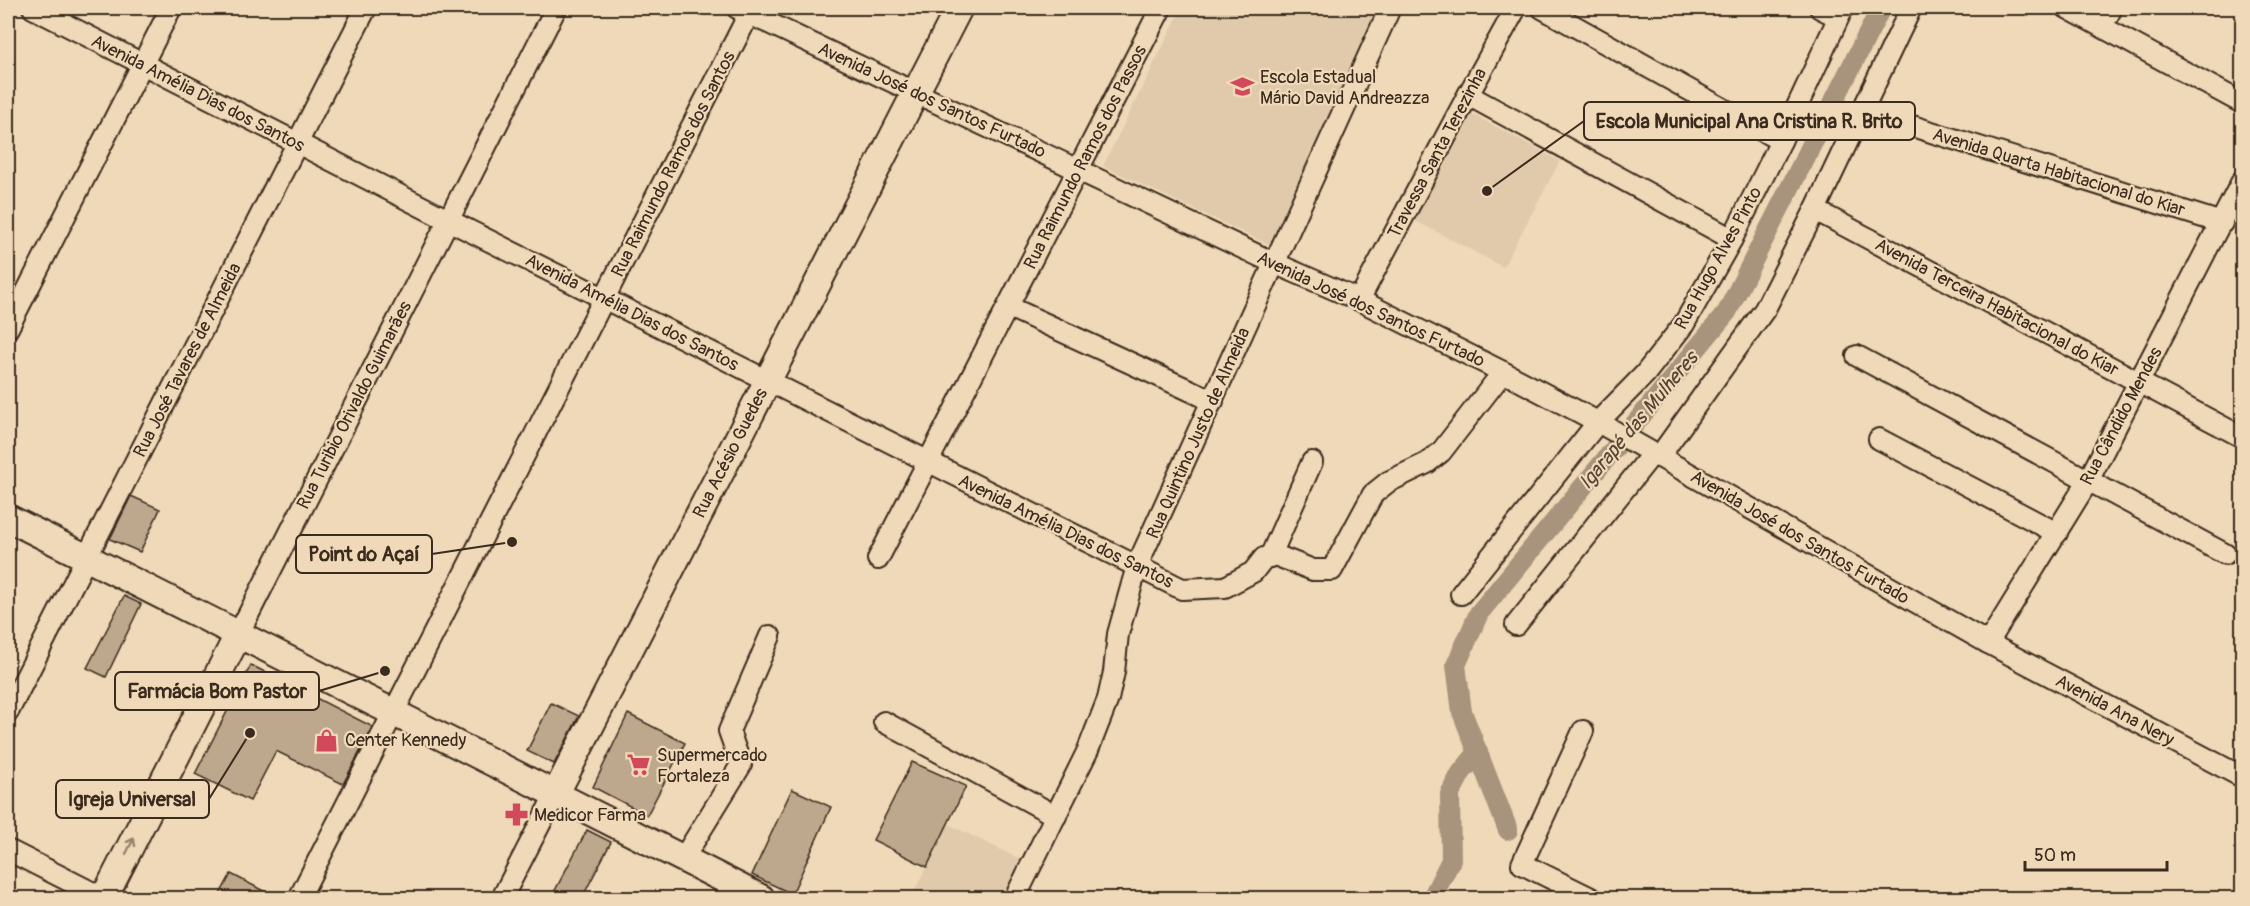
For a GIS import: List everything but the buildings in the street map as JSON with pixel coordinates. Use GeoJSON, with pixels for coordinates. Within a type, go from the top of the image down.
{"type":"FeatureCollection","features":[{"type":"Feature","properties":{"kind":"street","name":"Avenida Amélia Dias dos Santos"},"geometry":{"type":"LineString","coordinates":[[33,8],[297,144],[1182,589],[1225,586],[1253,572],[1264,558],[1270,556]]}},
{"type":"Feature","properties":{"kind":"street"},"geometry":{"type":"LineString","coordinates":[[8,328],[171,8]]}},
{"type":"Feature","properties":{"kind":"street","name":"Rua José Tavares de Almeida"},"geometry":{"type":"LineString","coordinates":[[8,712],[366,8]]}},
{"type":"Feature","properties":{"kind":"street","name":"Rua Turibio Orivaldo Guimarães"},"geometry":{"type":"LineString","coordinates":[[103,898],[556,8]]}},
{"type":"Feature","properties":{"kind":"street","name":"Rua Acésio Guedes"},"geometry":{"type":"LineString","coordinates":[[502,898],[958,8]]}},
{"type":"Feature","properties":{"kind":"street","name":"Rua Raimundo Ramos dos Passos"},"geometry":{"type":"LineString","coordinates":[[879,559],[1161,8]]}},
{"type":"Feature","properties":{"kind":"street","name":"Rua Quintino Justo de Almeida"},"geometry":{"type":"LineString","coordinates":[[1015,898],[1088,750],[1108,699],[1114,672],[1118,634],[1137,566],[1390,8]]}},
{"type":"Feature","properties":{"kind":"street","name":"Travessa Santa Terezinha"},"geometry":{"type":"LineString","coordinates":[[1359,300],[1516,8]]}},
{"type":"Feature","properties":{"kind":"street"},"geometry":{"type":"LineString","coordinates":[[1542,8],[1781,141]]}},
{"type":"Feature","properties":{"kind":"street"},"geometry":{"type":"LineString","coordinates":[[1820,8],[1841,12]]}},
{"type":"Feature","properties":{"kind":"street"},"geometry":{"type":"LineString","coordinates":[[1516,625],[1765,309],[1911,8]]}},
{"type":"Feature","properties":{"kind":"street"},"geometry":{"type":"LineString","coordinates":[[2067,8],[2242,103]]}},
{"type":"Feature","properties":{"kind":"street"},"geometry":{"type":"LineString","coordinates":[[2102,26],[2112,8]]}},
{"type":"Feature","properties":{"kind":"street","name":"Avenida José dos Santos Furtado"},"geometry":{"type":"LineString","coordinates":[[746,10],[1274,263],[1359,300],[1503,372],[1651,452],[1988,643]]}},
{"type":"Feature","properties":{"kind":"street","name":"Rua Raimundo Ramos dos Santos"},"geometry":{"type":"LineString","coordinates":[[300,898],[604,298],[746,10]]}},
{"type":"Feature","properties":{"kind":"street","name":"Rua Hugo Alves Pinto"},"geometry":{"type":"LineString","coordinates":[[1461,594],[1604,426],[1684,324],[1732,239],[1841,12]]}},
{"type":"Feature","properties":{"kind":"street"},"geometry":{"type":"LineString","coordinates":[[1468,95],[1732,239]]}},
{"type":"Feature","properties":{"kind":"street","name":"Avenida Quarta Habitacional do Kiar"},"geometry":{"type":"LineString","coordinates":[[1861,110],[2222,223]]}},
{"type":"Feature","properties":{"kind":"street","name":"Rua Cândido Mendes"},"geometry":{"type":"LineString","coordinates":[[1988,643],[2088,481],[2242,181]]}},
{"type":"Feature","properties":{"kind":"street","name":"Avenida Terceira Habitacional do Kiar"},"geometry":{"type":"LineString","coordinates":[[1815,210],[2242,437]]}},
{"type":"Feature","properties":{"kind":"street"},"geometry":{"type":"LineString","coordinates":[[1009,307],[1213,401]]}},
{"type":"Feature","properties":{"kind":"street"},"geometry":{"type":"LineString","coordinates":[[1857,356],[2225,554]]}},
{"type":"Feature","properties":{"kind":"street"},"geometry":{"type":"LineString","coordinates":[[1270,556],[1275,555],[1313,570],[1332,570],[1373,494],[1388,482],[1427,463],[1441,452],[1503,372]]}},
{"type":"Feature","properties":{"kind":"street"},"geometry":{"type":"LineString","coordinates":[[1879,439],[2057,533]]}},
{"type":"Feature","properties":{"kind":"street"},"geometry":{"type":"LineString","coordinates":[[1270,556],[1312,462]]}},
{"type":"Feature","properties":{"kind":"street"},"geometry":{"type":"LineString","coordinates":[[8,518],[761,898]]}},
{"type":"Feature","properties":{"kind":"street"},"geometry":{"type":"LineString","coordinates":[[683,859],[741,765],[729,731],[770,636]]}},
{"type":"Feature","properties":{"kind":"street","name":"Avenida Ana Nery"},"geometry":{"type":"LineString","coordinates":[[1988,643],[2242,777]]}},
{"type":"Feature","properties":{"kind":"street"},"geometry":{"type":"LineString","coordinates":[[884,722],[1056,816]]}},
{"type":"Feature","properties":{"kind":"street"},"geometry":{"type":"LineString","coordinates":[[1583,731],[1522,864],[1591,898]]}},
{"type":"Feature","properties":{"kind":"street"},"geometry":{"type":"LineString","coordinates":[[8,850],[103,898]]}},
{"type":"Feature","properties":{"kind":"shaded area","name":"Escola Estadual Mário David Andreazza"},"geometry":{"type":"Polygon","coordinates":[[[1182,8],[1376,8],[1270,245],[1103,166],[1182,8]]]}},
{"type":"Feature","properties":{"kind":"shaded area"},"geometry":{"type":"Polygon","coordinates":[[[1470,113],[1560,161],[1503,267],[1414,220],[1470,113]]]}},
{"type":"Feature","properties":{"kind":"shaded area"},"geometry":{"type":"Polygon","coordinates":[[[948,824],[1032,865],[1015,898],[911,898],[948,824]]]}},
{"type":"Feature","properties":{"kind":"waterway","name":"Igarapé das Mulheres"},"geometry":{"type":"LineString","coordinates":[[1508,830],[1462,712],[1456,665],[1479,613],[1727,312],[1881,8]]}},
{"type":"Feature","properties":{"kind":"waterway"},"geometry":{"type":"LineString","coordinates":[[1432,898],[1451,860],[1450,794],[1461,773],[1478,752]]}},
{"type":"Feature","properties":{"kind":"place","name":"Escola Estadual Mário David Andreazza"},"geometry":{"type":"Point","coordinates":[1242,87]}},
{"type":"Feature","properties":{"kind":"place","name":"Escola Municipal Ana Cristina R. Brito"},"geometry":{"type":"Point","coordinates":[1487,191]}},
{"type":"Feature","properties":{"kind":"place","name":"Point do Açaí"},"geometry":{"type":"Point","coordinates":[512,542]}},
{"type":"Feature","properties":{"kind":"place","name":"Farmácia Bom Pastor"},"geometry":{"type":"Point","coordinates":[385,671]}},
{"type":"Feature","properties":{"kind":"place","name":"Igreja Universal"},"geometry":{"type":"Point","coordinates":[250,733]}},
{"type":"Feature","properties":{"kind":"place","name":"Center Kennedy"},"geometry":{"type":"Point","coordinates":[327,740]}},
{"type":"Feature","properties":{"kind":"place","name":"Supermercado Fortaleza"},"geometry":{"type":"Point","coordinates":[639,765]}},
{"type":"Feature","properties":{"kind":"place","name":"Medicor Farma"},"geometry":{"type":"Point","coordinates":[516,815]}}]}
